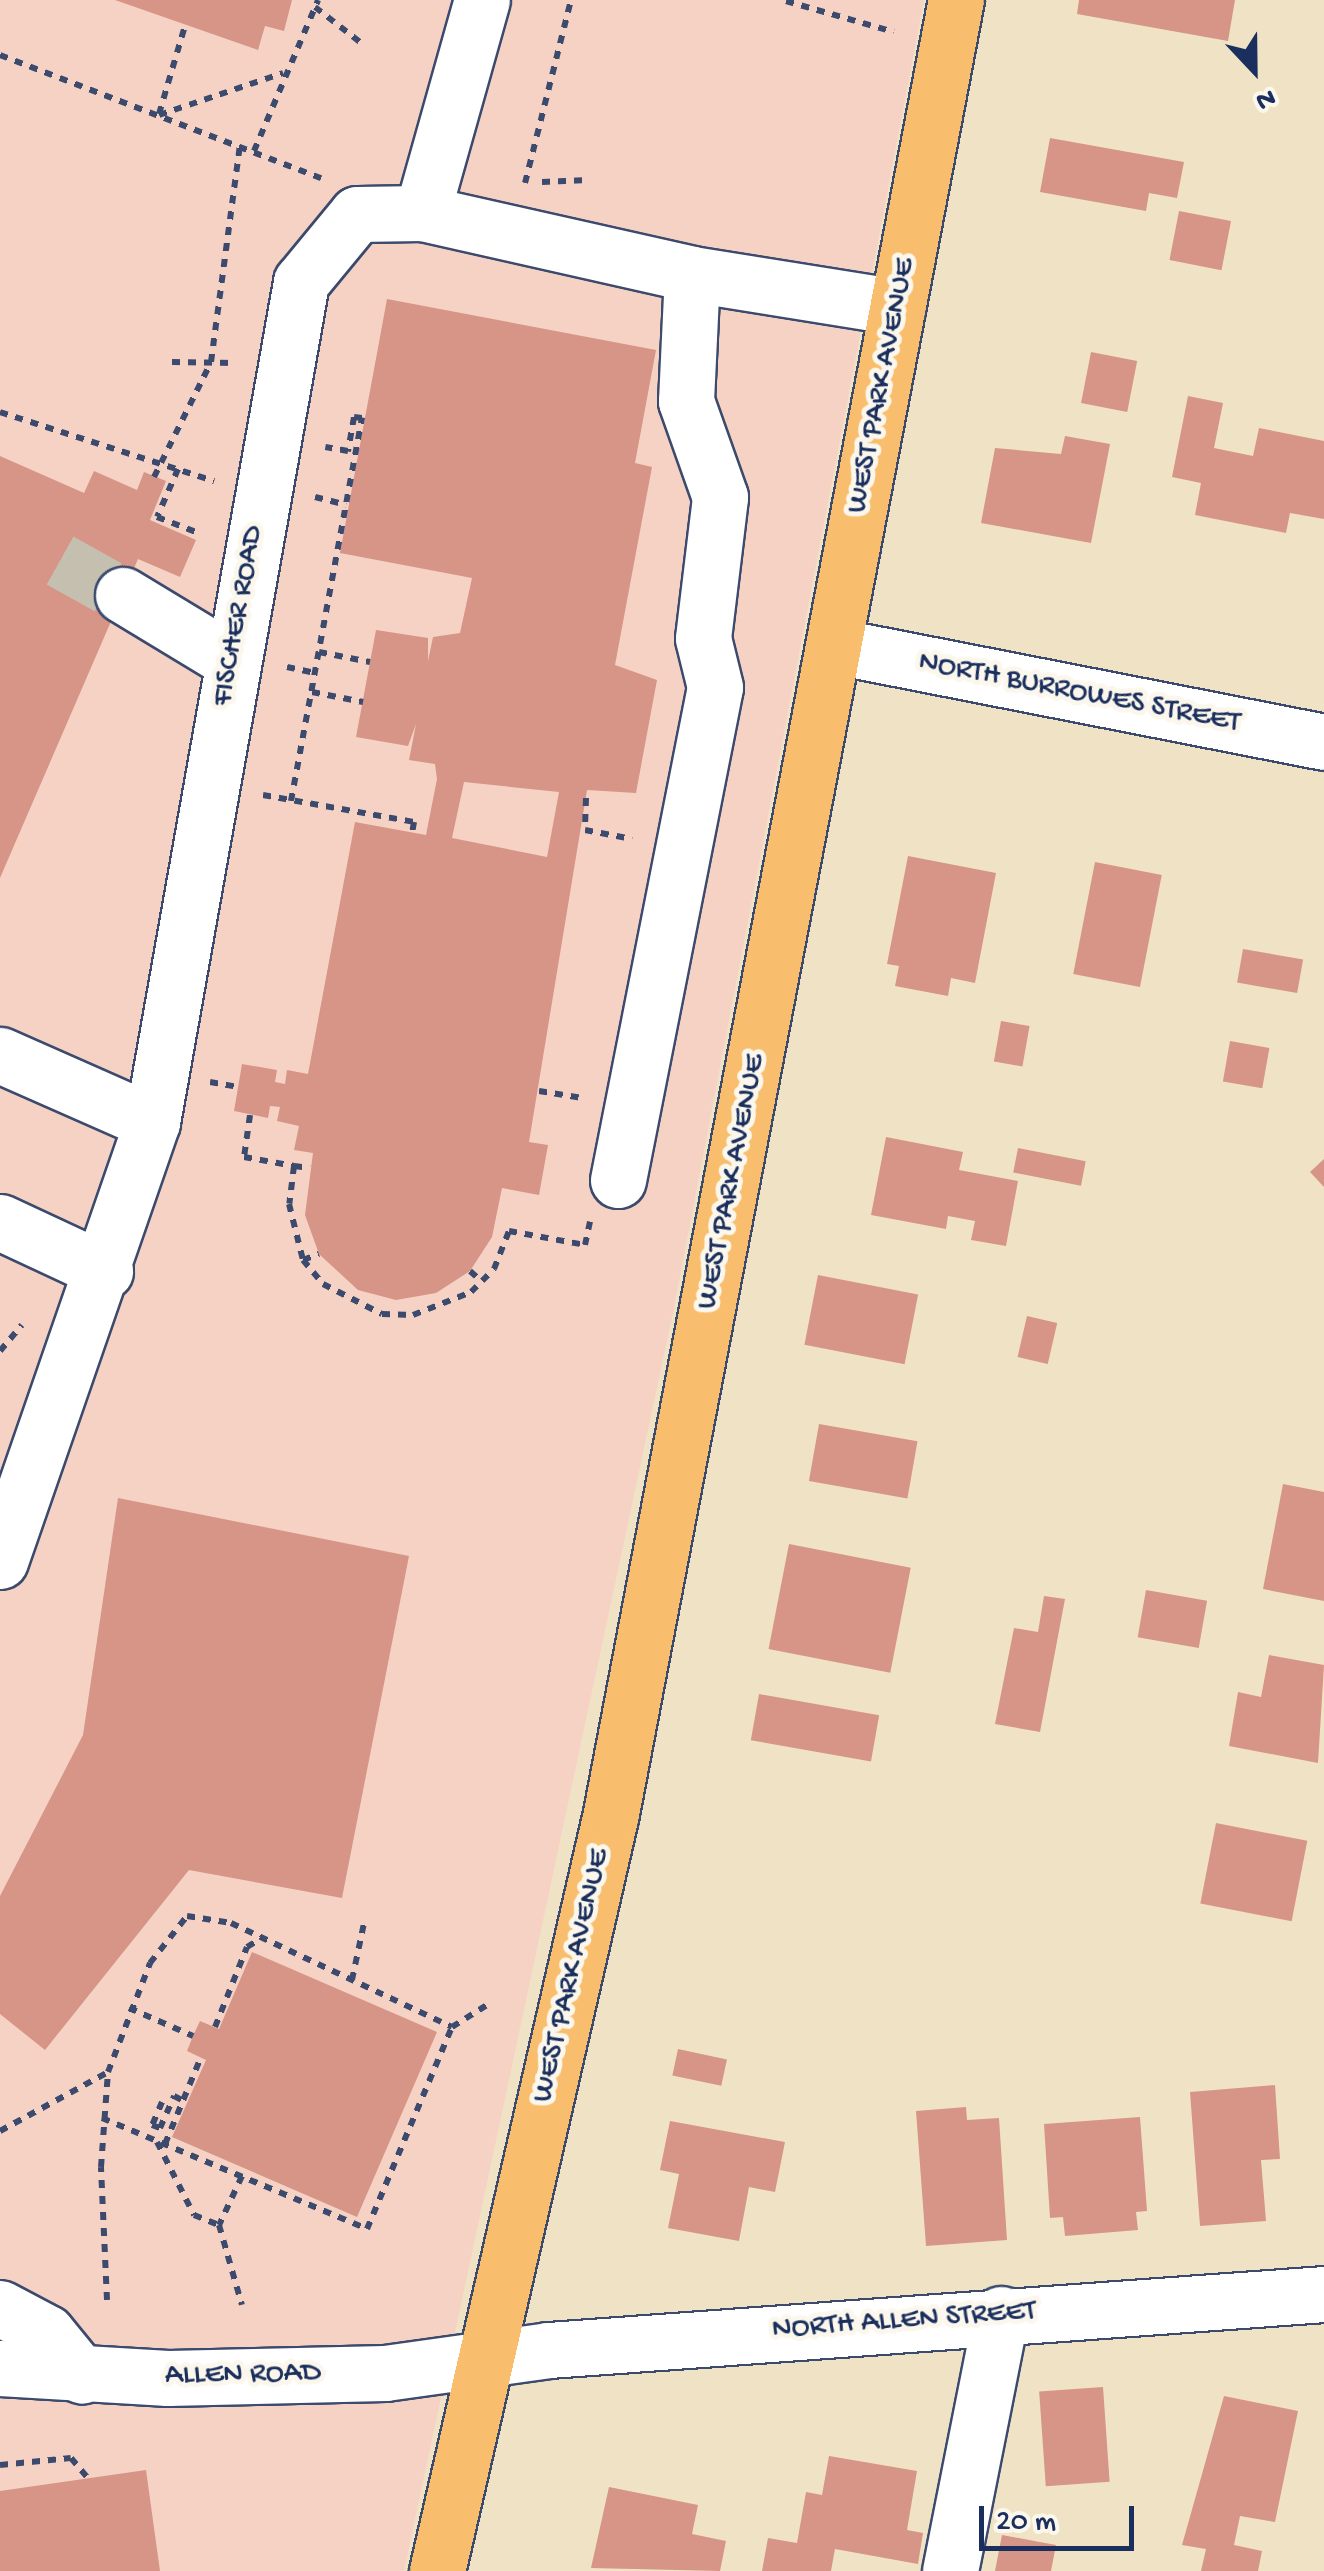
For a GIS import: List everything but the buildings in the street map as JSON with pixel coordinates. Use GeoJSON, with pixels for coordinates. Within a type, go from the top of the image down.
{"type":"FeatureCollection","features":[{"type":"Feature","properties":{"kind":"main road","name":"WEST PARK AVENUE"},"geometry":{"type":"LineString","coordinates":[[438,2571],[611,1814],[956,0]]}},
{"type":"Feature","properties":{"kind":"street"},"geometry":{"type":"LineString","coordinates":[[422,213],[482,0]]}},
{"type":"Feature","properties":{"kind":"street","name":"FISCHER ROAD"},"geometry":{"type":"LineString","coordinates":[[0,1561],[104,1271],[152,1122],[300,282],[357,214],[422,213],[692,274],[898,307]]}},
{"type":"Feature","properties":{"kind":"street"},"geometry":{"type":"LineString","coordinates":[[618,1180],[715,687],[703,638],[720,497],[686,400],[692,274]]}},
{"type":"Feature","properties":{"kind":"street"},"geometry":{"type":"LineString","coordinates":[[123,595],[232,660]]}},
{"type":"Feature","properties":{"kind":"street","name":"NORTH BURROWES STREET"},"geometry":{"type":"LineString","coordinates":[[834,646],[1324,742]]}},
{"type":"Feature","properties":{"kind":"street"},"geometry":{"type":"LineString","coordinates":[[0,1055],[152,1122]]}},
{"type":"Feature","properties":{"kind":"street"},"geometry":{"type":"LineString","coordinates":[[0,1222],[104,1271]]}},
{"type":"Feature","properties":{"kind":"street","name":"NORTH ALLEN STREET"},"geometry":{"type":"LineString","coordinates":[[485,2359],[1001,2314],[1324,2294]]}},
{"type":"Feature","properties":{"kind":"street"},"geometry":{"type":"LineString","coordinates":[[0,2308],[47,2333],[82,2376]]}},
{"type":"Feature","properties":{"kind":"street"},"geometry":{"type":"LineString","coordinates":[[950,2571],[1001,2314]]}},
{"type":"Feature","properties":{"kind":"street","name":"ALLEN ROAD"},"geometry":{"type":"LineString","coordinates":[[0,2368],[82,2376],[385,2374],[485,2359]]}},
{"type":"Feature","properties":{"kind":"path"},"geometry":{"type":"LineString","coordinates":[[572,0],[524,183],[588,180]]}},
{"type":"Feature","properties":{"kind":"path"},"geometry":{"type":"LineString","coordinates":[[786,0],[894,32]]}},
{"type":"Feature","properties":{"kind":"path"},"geometry":{"type":"LineString","coordinates":[[254,151],[316,3],[362,42]]}},
{"type":"Feature","properties":{"kind":"path"},"geometry":{"type":"LineString","coordinates":[[158,115],[184,29]]}},
{"type":"Feature","properties":{"kind":"path"},"geometry":{"type":"LineString","coordinates":[[0,55],[327,180]]}},
{"type":"Feature","properties":{"kind":"path"},"geometry":{"type":"LineString","coordinates":[[158,115],[284,73]]}},
{"type":"Feature","properties":{"kind":"path"},"geometry":{"type":"LineString","coordinates":[[154,476],[211,362],[240,146]]}},
{"type":"Feature","properties":{"kind":"path"},"geometry":{"type":"LineString","coordinates":[[172,362],[252,364]]}},
{"type":"Feature","properties":{"kind":"path"},"geometry":{"type":"LineString","coordinates":[[0,412],[230,486]]}},
{"type":"Feature","properties":{"kind":"path"},"geometry":{"type":"LineString","coordinates":[[291,801],[362,418],[354,417],[348,451],[308,444]]}},
{"type":"Feature","properties":{"kind":"path"},"geometry":{"type":"LineString","coordinates":[[178,469],[158,517],[217,541]]}},
{"type":"Feature","properties":{"kind":"path"},"geometry":{"type":"LineString","coordinates":[[319,498],[348,505]]}},
{"type":"Feature","properties":{"kind":"path"},"geometry":{"type":"LineString","coordinates":[[319,652],[370,662]]}},
{"type":"Feature","properties":{"kind":"path"},"geometry":{"type":"LineString","coordinates":[[295,669],[315,673]]}},
{"type":"Feature","properties":{"kind":"path"},"geometry":{"type":"LineString","coordinates":[[312,692],[363,702]]}},
{"type":"Feature","properties":{"kind":"path"},"geometry":{"type":"LineString","coordinates":[[242,792],[414,822],[412,832]]}},
{"type":"Feature","properties":{"kind":"path"},"geometry":{"type":"LineString","coordinates":[[586,798],[585,830],[683,848]]}},
{"type":"Feature","properties":{"kind":"path"},"geometry":{"type":"LineString","coordinates":[[209,1082],[238,1087]]}},
{"type":"Feature","properties":{"kind":"path"},"geometry":{"type":"LineString","coordinates":[[539,1092],[576,1098]]}},
{"type":"Feature","properties":{"kind":"path"},"geometry":{"type":"LineString","coordinates":[[250,1115],[244,1157],[310,1168]]}},
{"type":"Feature","properties":{"kind":"path"},"geometry":{"type":"LineString","coordinates":[[294,1166],[288,1204],[303,1260],[323,1284],[382,1314],[443,1308],[481,1282],[508,1230],[543,1237]]}},
{"type":"Feature","properties":{"kind":"path"},"geometry":{"type":"LineString","coordinates":[[303,1260],[319,1254]]}},
{"type":"Feature","properties":{"kind":"path"},"geometry":{"type":"LineString","coordinates":[[470,1271],[481,1282]]}},
{"type":"Feature","properties":{"kind":"path"},"geometry":{"type":"LineString","coordinates":[[0,1350],[36,1311]]}},
{"type":"Feature","properties":{"kind":"path"},"geometry":{"type":"LineString","coordinates":[[108,2300],[102,2118],[108,2072],[129,2008],[187,1916],[262,1938],[452,2027]]}},
{"type":"Feature","properties":{"kind":"path"},"geometry":{"type":"LineString","coordinates":[[352,1980],[364,1923]]}},
{"type":"Feature","properties":{"kind":"path"},"geometry":{"type":"LineString","coordinates":[[214,2027],[247,1948],[262,1938]]}},
{"type":"Feature","properties":{"kind":"path"},"geometry":{"type":"LineString","coordinates":[[102,2118],[242,2176],[264,2181],[367,2229],[452,2027],[487,2005]]}},
{"type":"Feature","properties":{"kind":"path"},"geometry":{"type":"LineString","coordinates":[[129,2008],[193,2036]]}},
{"type":"Feature","properties":{"kind":"path"},"geometry":{"type":"LineString","coordinates":[[160,2142],[200,2057]]}},
{"type":"Feature","properties":{"kind":"path"},"geometry":{"type":"LineString","coordinates":[[0,2132],[108,2072]]}},
{"type":"Feature","properties":{"kind":"path"},"geometry":{"type":"LineString","coordinates":[[162,2102],[152,2125],[160,2128],[174,2096],[183,2100]]}},
{"type":"Feature","properties":{"kind":"path"},"geometry":{"type":"LineString","coordinates":[[160,2142],[194,2215],[219,2225]]}},
{"type":"Feature","properties":{"kind":"path"},"geometry":{"type":"LineString","coordinates":[[242,2176],[219,2225],[242,2305]]}},
{"type":"Feature","properties":{"kind":"path"},"geometry":{"type":"LineString","coordinates":[[0,2464],[71,2458],[88,2478]]}},
{"type":"Feature","properties":{"kind":"shaded area"},"geometry":{"type":"Polygon","coordinates":[[[0,0],[924,0],[673,1313],[404,2571],[0,2571],[0,0]]]}},
{"type":"Feature","properties":{"kind":"tunnel"},"geometry":{"type":"LineString","coordinates":[[60,560],[123,595]]}}]}
